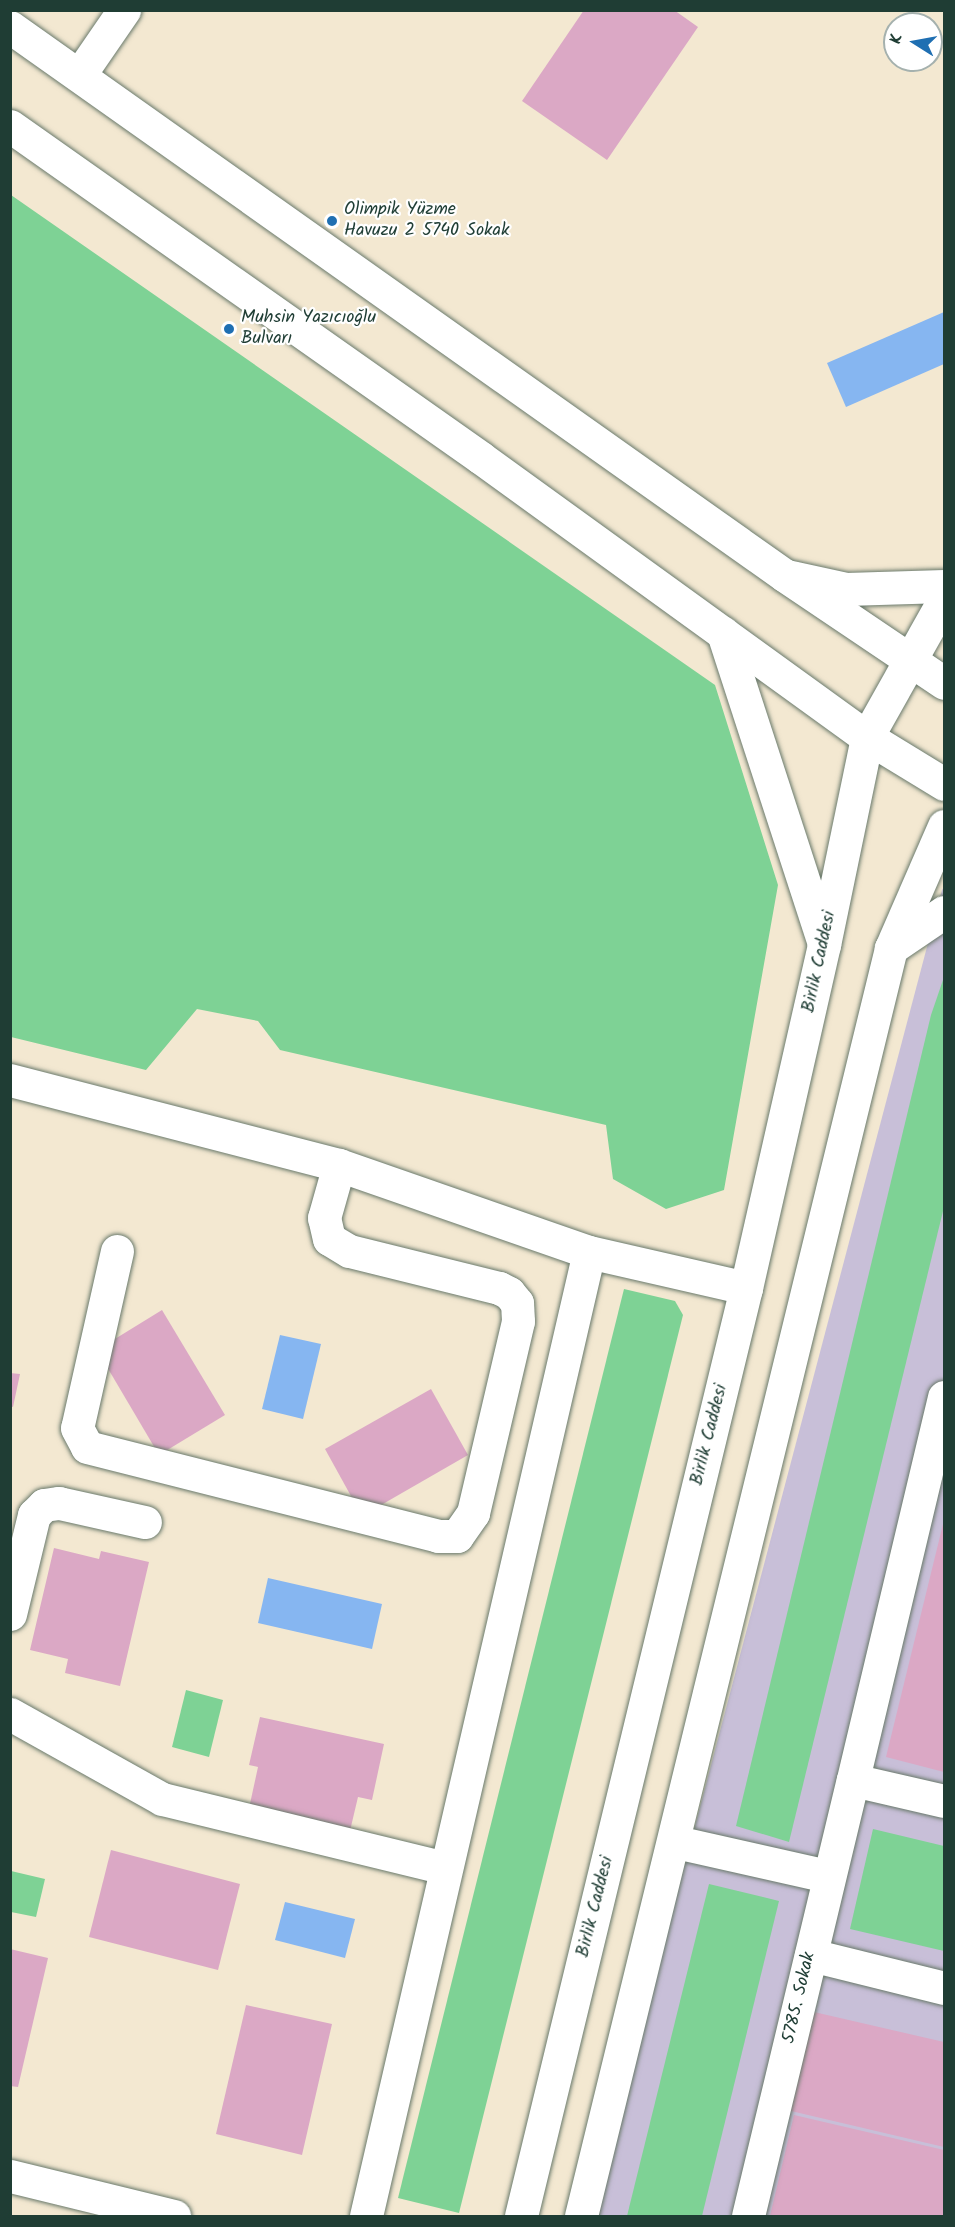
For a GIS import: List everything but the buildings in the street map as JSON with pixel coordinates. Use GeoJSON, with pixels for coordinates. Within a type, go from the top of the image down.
{"type":"FeatureCollection","features":[{"type":"Feature","properties":{"kind":"street"},"geometry":{"type":"LineString","coordinates":[[80,74],[124,10]]}},
{"type":"Feature","properties":{"kind":"street"},"geometry":{"type":"LineString","coordinates":[[10,27],[80,74],[784,575],[945,683]]}},
{"type":"Feature","properties":{"kind":"street"},"geometry":{"type":"LineString","coordinates":[[10,126],[867,737],[945,784]]}},
{"type":"Feature","properties":{"kind":"street"},"geometry":{"type":"LineString","coordinates":[[784,575],[846,589],[945,586]]}},
{"type":"Feature","properties":{"kind":"street","name":"Birlik Caddesi"},"geometry":{"type":"LineString","coordinates":[[520,2217],[746,1288],[824,945],[867,737],[945,600]]}},
{"type":"Feature","properties":{"kind":"street"},"geometry":{"type":"LineString","coordinates":[[723,633],[824,945]]}},
{"type":"Feature","properties":{"kind":"street"},"geometry":{"type":"LineString","coordinates":[[581,2217],[676,1842],[891,948],[945,826]]}},
{"type":"Feature","properties":{"kind":"street"},"geometry":{"type":"LineString","coordinates":[[891,948],[945,912]]}},
{"type":"Feature","properties":{"kind":"street"},"geometry":{"type":"LineString","coordinates":[[10,1080],[339,1165],[589,1252],[746,1288]]}},
{"type":"Feature","properties":{"kind":"street"},"geometry":{"type":"LineString","coordinates":[[117,1251],[77,1428],[87,1447],[438,1536],[457,1536],[473,1513],[518,1321],[517,1303],[509,1293],[499,1288],[349,1251],[329,1239],[324,1218],[339,1165]]}},
{"type":"Feature","properties":{"kind":"street"},"geometry":{"type":"LineString","coordinates":[[366,2217],[589,1252]]}},
{"type":"Feature","properties":{"kind":"street","name":"5785. Sokak"},"geometry":{"type":"LineString","coordinates":[[748,2217],[811,1954],[827,1876],[853,1780],[945,1397]]}},
{"type":"Feature","properties":{"kind":"street"},"geometry":{"type":"LineString","coordinates":[[10,1614],[34,1515],[44,1505],[59,1503],[145,1522]]}},
{"type":"Feature","properties":{"kind":"street"},"geometry":{"type":"LineString","coordinates":[[10,1713],[162,1799],[446,1868]]}},
{"type":"Feature","properties":{"kind":"street"},"geometry":{"type":"LineString","coordinates":[[853,1780],[945,1801]]}},
{"type":"Feature","properties":{"kind":"street"},"geometry":{"type":"LineString","coordinates":[[676,1842],[827,1876]]}},
{"type":"Feature","properties":{"kind":"street"},"geometry":{"type":"LineString","coordinates":[[811,1954],[945,1988]]}},
{"type":"Feature","properties":{"kind":"street"},"geometry":{"type":"LineString","coordinates":[[10,2176],[174,2217]]}},
{"type":"Feature","properties":{"kind":"shaded area"},"geometry":{"type":"Polygon","coordinates":[[[944,887],[944,2216],[592,2216],[942,890],[944,887]]]}},
{"type":"Feature","properties":{"kind":"green space"},"geometry":{"type":"Polygon","coordinates":[[[11,195],[715,685],[778,885],[724,1190],[666,1209],[613,1179],[606,1125],[280,1050],[258,1021],[197,1009],[146,1070],[11,1037],[11,195]]]}},
{"type":"Feature","properties":{"kind":"green space"},"geometry":{"type":"Polygon","coordinates":[[[944,977],[944,1207],[789,1842],[736,1826],[931,1015],[944,977]]]}},
{"type":"Feature","properties":{"kind":"green space"},"geometry":{"type":"Polygon","coordinates":[[[624,1289],[675,1301],[683,1315],[459,2213],[398,2198],[624,1289]]]}},
{"type":"Feature","properties":{"kind":"green space"},"geometry":{"type":"Polygon","coordinates":[[[186,1690],[223,1700],[209,1757],[172,1747],[186,1690]]]}},
{"type":"Feature","properties":{"kind":"green space"},"geometry":{"type":"Polygon","coordinates":[[[873,1829],[944,1846],[944,1951],[850,1929],[873,1829]]]}},
{"type":"Feature","properties":{"kind":"green space"},"geometry":{"type":"Polygon","coordinates":[[[11,1871],[45,1879],[36,1917],[11,1912],[11,1871]]]}},
{"type":"Feature","properties":{"kind":"green space"},"geometry":{"type":"Polygon","coordinates":[[[709,1884],[779,1901],[702,2216],[627,2216],[709,1884]]]}},
{"type":"Feature","properties":{"kind":"water"},"geometry":{"type":"Polygon","coordinates":[[[944,312],[944,364],[846,407],[827,363],[944,312]]]}},
{"type":"Feature","properties":{"kind":"water"},"geometry":{"type":"Polygon","coordinates":[[[280,1335],[321,1344],[303,1419],[262,1409],[280,1335]]]}},
{"type":"Feature","properties":{"kind":"water"},"geometry":{"type":"Polygon","coordinates":[[[268,1578],[382,1604],[372,1649],[258,1623],[268,1578]]]}},
{"type":"Feature","properties":{"kind":"water"},"geometry":{"type":"Polygon","coordinates":[[[285,1902],[355,1919],[345,1958],[275,1940],[285,1902]]]}},
{"type":"Feature","properties":{"kind":"place","name":"Olimpik Yüzme Havuzu 2 5740 Sokak"},"geometry":{"type":"Point","coordinates":[332,221]}},
{"type":"Feature","properties":{"kind":"place","name":"Muhsin Yazıcıoğlu Bulvarı"},"geometry":{"type":"Point","coordinates":[229,329]}}]}
